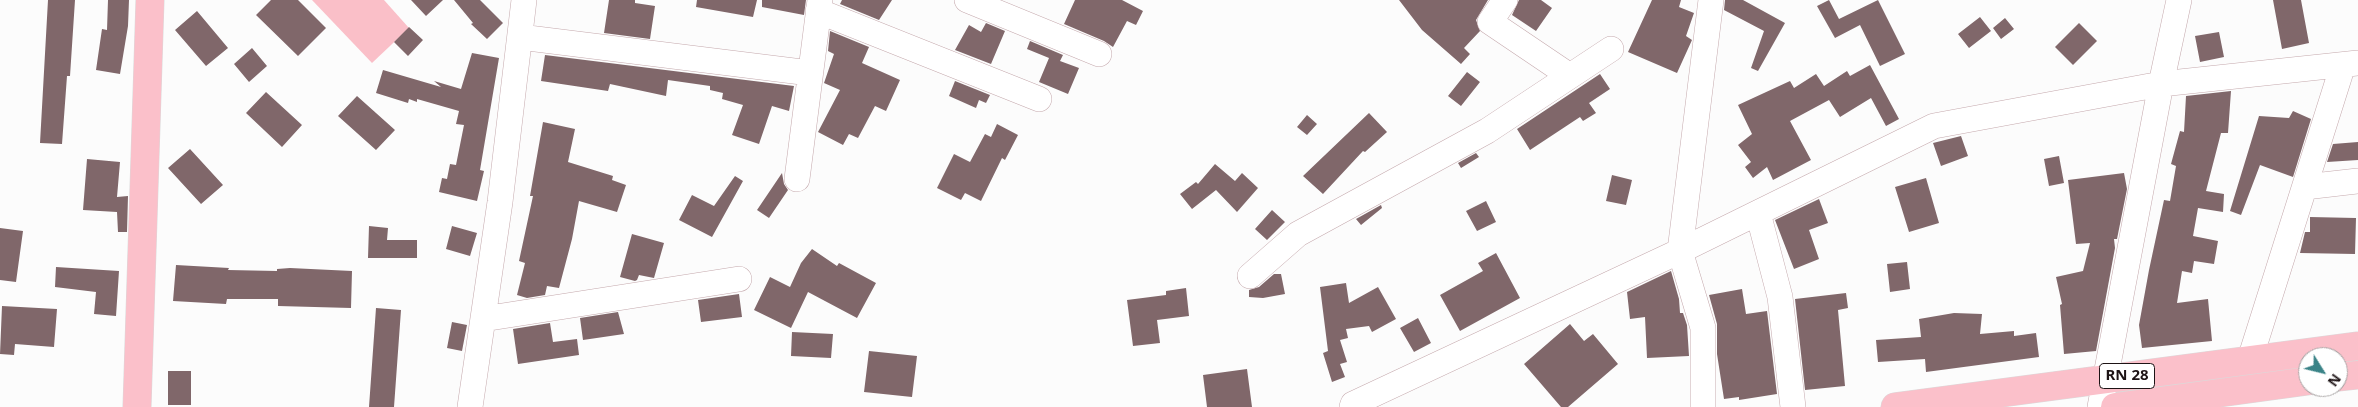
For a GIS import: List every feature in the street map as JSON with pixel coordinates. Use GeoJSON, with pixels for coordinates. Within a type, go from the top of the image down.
{"type":"FeatureCollection","features":[{"type":"Feature","properties":{"kind":"main road"},"geometry":{"type":"LineString","coordinates":[[137,407],[150,0]]}},
{"type":"Feature","properties":{"kind":"main road","name":"RN 28"},"geometry":{"type":"LineString","coordinates":[[1895,407],[2358,346]]}},
{"type":"Feature","properties":{"kind":"main road","name":"RN 28"},"geometry":{"type":"LineString","coordinates":[[2115,407],[2240,399],[2298,384]]}},
{"type":"Feature","properties":{"kind":"street"},"geometry":{"type":"LineString","coordinates":[[470,407],[524,0]]}},
{"type":"Feature","properties":{"kind":"street"},"geometry":{"type":"LineString","coordinates":[[967,0],[1099,54]]}},
{"type":"Feature","properties":{"kind":"street"},"geometry":{"type":"LineString","coordinates":[[1505,0],[1490,22],[1570,76]]}},
{"type":"Feature","properties":{"kind":"street"},"geometry":{"type":"LineString","coordinates":[[1703,407],[1702,328],[1680,251],[1712,0]]}},
{"type":"Feature","properties":{"kind":"street"},"geometry":{"type":"LineString","coordinates":[[2100,407],[2107,379],[2161,84],[2179,0]]}},
{"type":"Feature","properties":{"kind":"street"},"geometry":{"type":"LineString","coordinates":[[797,178],[819,6],[1039,99]]}},
{"type":"Feature","properties":{"kind":"street"},"geometry":{"type":"LineString","coordinates":[[520,37],[810,73]]}},
{"type":"Feature","properties":{"kind":"street"},"geometry":{"type":"LineString","coordinates":[[1250,276],[1298,234],[1487,131],[1611,49]]}},
{"type":"Feature","properties":{"kind":"street"},"geometry":{"type":"LineString","coordinates":[[1352,407],[1353,404],[1680,251],[1934,126],[2161,84],[2351,64],[2305,187],[2250,359]]}},
{"type":"Feature","properties":{"kind":"street"},"geometry":{"type":"LineString","coordinates":[[2305,187],[2358,181]]}},
{"type":"Feature","properties":{"kind":"street"},"geometry":{"type":"LineString","coordinates":[[1758,213],[1780,297],[1793,407]]}},
{"type":"Feature","properties":{"kind":"street"},"geometry":{"type":"LineString","coordinates":[[483,319],[740,279]]}},
{"type":"Feature","properties":{"kind":"shaded area"},"geometry":{"type":"Polygon","coordinates":[[[312,0],[384,0],[409,28],[372,63],[312,0]]]}},
{"type":"Feature","properties":{"kind":"building"},"geometry":{"type":"Polygon","coordinates":[[[48,0],[75,0],[70,76],[67,76],[62,144],[40,143],[48,0]]]}},
{"type":"Feature","properties":{"kind":"building"},"geometry":{"type":"Polygon","coordinates":[[[108,0],[129,0],[128,26],[120,74],[96,70],[102,29],[107,30],[108,0]]]}},
{"type":"Feature","properties":{"kind":"building"},"geometry":{"type":"Polygon","coordinates":[[[271,0],[298,0],[326,28],[298,56],[256,15],[271,0]]]}},
{"type":"Feature","properties":{"kind":"building"},"geometry":{"type":"Polygon","coordinates":[[[411,0],[443,0],[426,16],[411,0]]]}},
{"type":"Feature","properties":{"kind":"building"},"geometry":{"type":"Polygon","coordinates":[[[454,0],[480,0],[503,23],[487,39],[471,24],[473,23],[454,0]]]}},
{"type":"Feature","properties":{"kind":"building"},"geometry":{"type":"Polygon","coordinates":[[[609,0],[635,0],[635,3],[655,6],[650,39],[604,33],[609,0]]]}},
{"type":"Feature","properties":{"kind":"building"},"geometry":{"type":"Polygon","coordinates":[[[697,0],[757,0],[753,17],[696,7],[697,0]]]}},
{"type":"Feature","properties":{"kind":"building"},"geometry":{"type":"Polygon","coordinates":[[[762,0],[806,0],[804,15],[762,7],[762,0]]]}},
{"type":"Feature","properties":{"kind":"building"},"geometry":{"type":"Polygon","coordinates":[[[842,0],[892,0],[879,20],[840,4],[842,0]]]}},
{"type":"Feature","properties":{"kind":"building"},"geometry":{"type":"Polygon","coordinates":[[[1075,0],[1122,0],[1143,11],[1136,25],[1127,21],[1113,47],[1104,41],[1064,24],[1075,0]]]}},
{"type":"Feature","properties":{"kind":"building"},"geometry":{"type":"Polygon","coordinates":[[[1399,0],[1488,0],[1476,20],[1480,31],[1464,48],[1470,54],[1461,64],[1422,30],[1399,0]]]}},
{"type":"Feature","properties":{"kind":"building"},"geometry":{"type":"Polygon","coordinates":[[[1519,0],[1541,0],[1552,8],[1536,31],[1512,15],[1519,0]]]}},
{"type":"Feature","properties":{"kind":"building"},"geometry":{"type":"Polygon","coordinates":[[[1652,0],[1681,0],[1679,7],[1694,13],[1686,36],[1692,40],[1677,73],[1628,52],[1652,0]]]}},
{"type":"Feature","properties":{"kind":"building"},"geometry":{"type":"Polygon","coordinates":[[[1725,0],[1743,0],[1785,23],[1758,71],[1751,68],[1764,31],[1724,10],[1725,0]]]}},
{"type":"Feature","properties":{"kind":"building"},"geometry":{"type":"Polygon","coordinates":[[[1829,0],[1839,19],[1878,0],[1905,54],[1880,66],[1860,25],[1835,38],[1817,6],[1829,0]]]}},
{"type":"Feature","properties":{"kind":"building"},"geometry":{"type":"Polygon","coordinates":[[[2273,0],[2301,0],[2309,43],[2282,49],[2273,0]]]}},
{"type":"Feature","properties":{"kind":"building"},"geometry":{"type":"Polygon","coordinates":[[[197,11],[228,48],[206,66],[175,30],[197,11]]]}},
{"type":"Feature","properties":{"kind":"building"},"geometry":{"type":"Polygon","coordinates":[[[1980,17],[1991,31],[1969,48],[1958,34],[1980,17]]]}},
{"type":"Feature","properties":{"kind":"building"},"geometry":{"type":"Polygon","coordinates":[[[2005,18],[2014,29],[2001,39],[1993,28],[2005,18]]]}},
{"type":"Feature","properties":{"kind":"building"},"geometry":{"type":"Polygon","coordinates":[[[986,23],[1005,31],[991,64],[955,50],[969,25],[981,32],[986,23]]]}},
{"type":"Feature","properties":{"kind":"building"},"geometry":{"type":"Polygon","coordinates":[[[2079,23],[2097,41],[2073,65],[2055,47],[2079,23]]]}},
{"type":"Feature","properties":{"kind":"building"},"geometry":{"type":"Polygon","coordinates":[[[409,27],[423,40],[408,56],[394,42],[409,27]]]}},
{"type":"Feature","properties":{"kind":"building"},"geometry":{"type":"Polygon","coordinates":[[[830,31],[869,47],[862,63],[900,80],[886,111],[875,106],[858,138],[849,134],[843,145],[818,132],[840,90],[824,83],[834,54],[828,51],[830,31]]]}},
{"type":"Feature","properties":{"kind":"building"},"geometry":{"type":"Polygon","coordinates":[[[2219,32],[2224,57],[2200,62],[2195,36],[2219,32]]]}},
{"type":"Feature","properties":{"kind":"building"},"geometry":{"type":"Polygon","coordinates":[[[1030,41],[1063,55],[1060,61],[1079,68],[1068,94],[1039,82],[1049,58],[1027,49],[1030,41]]]}},
{"type":"Feature","properties":{"kind":"building"},"geometry":{"type":"Polygon","coordinates":[[[252,48],[267,66],[249,82],[234,64],[252,48]]]}},
{"type":"Feature","properties":{"kind":"building"},"geometry":{"type":"Polygon","coordinates":[[[472,53],[499,58],[480,170],[484,171],[477,201],[439,192],[442,178],[447,179],[450,164],[456,165],[464,125],[456,124],[459,111],[417,99],[417,102],[409,99],[408,103],[376,93],[383,70],[441,87],[434,81],[461,89],[472,53]]]}},
{"type":"Feature","properties":{"kind":"building"},"geometry":{"type":"Polygon","coordinates":[[[545,55],[794,86],[789,111],[772,106],[759,144],[732,135],[743,105],[722,99],[723,93],[710,90],[710,86],[668,80],[666,96],[610,84],[608,91],[541,81],[545,55]]]}},
{"type":"Feature","properties":{"kind":"building"},"geometry":{"type":"Polygon","coordinates":[[[1870,65],[1899,119],[1886,126],[1871,98],[1840,117],[1829,100],[1790,121],[1811,160],[1773,180],[1767,167],[1753,178],[1745,167],[1751,162],[1738,145],[1752,134],[1738,105],[1790,81],[1794,88],[1816,74],[1824,86],[1847,71],[1850,76],[1870,65]]]}},
{"type":"Feature","properties":{"kind":"building"},"geometry":{"type":"Polygon","coordinates":[[[1467,72],[1480,82],[1461,106],[1448,96],[1467,72]]]}},
{"type":"Feature","properties":{"kind":"building"},"geometry":{"type":"Polygon","coordinates":[[[1600,74],[1610,89],[1589,103],[1596,113],[1583,121],[1580,117],[1530,150],[1517,129],[1600,74]]]}},
{"type":"Feature","properties":{"kind":"building"},"geometry":{"type":"Polygon","coordinates":[[[955,81],[990,95],[986,103],[979,100],[976,108],[949,96],[955,81]]]}},
{"type":"Feature","properties":{"kind":"building"},"geometry":{"type":"Polygon","coordinates":[[[2231,91],[2228,133],[2221,133],[2206,191],[2224,194],[2223,212],[2198,208],[2193,236],[2218,241],[2214,264],[2194,261],[2192,273],[2182,271],[2177,303],[2208,299],[2212,341],[2142,348],[2139,325],[2164,200],[2170,201],[2176,166],[2171,164],[2180,131],[2184,132],[2186,96],[2231,91]]]}},
{"type":"Feature","properties":{"kind":"building"},"geometry":{"type":"Polygon","coordinates":[[[266,92],[302,125],[282,147],[246,113],[266,92]]]}},
{"type":"Feature","properties":{"kind":"building"},"geometry":{"type":"Polygon","coordinates":[[[357,96],[395,130],[376,150],[338,116],[357,96]]]}},
{"type":"Feature","properties":{"kind":"building"},"geometry":{"type":"Polygon","coordinates":[[[2293,111],[2311,119],[2293,177],[2260,165],[2241,215],[2230,211],[2259,116],[2289,118],[2293,111]]]}},
{"type":"Feature","properties":{"kind":"building"},"geometry":{"type":"Polygon","coordinates":[[[1369,113],[1387,132],[1365,152],[1363,151],[1323,194],[1303,176],[1369,113]]]}},
{"type":"Feature","properties":{"kind":"building"},"geometry":{"type":"Polygon","coordinates":[[[1307,115],[1317,124],[1307,135],[1297,127],[1307,115]]]}},
{"type":"Feature","properties":{"kind":"building"},"geometry":{"type":"Polygon","coordinates":[[[543,122],[575,129],[568,162],[613,176],[612,180],[626,185],[617,212],[579,201],[572,239],[559,288],[547,286],[545,295],[527,298],[517,295],[525,263],[519,261],[533,196],[530,196],[543,122]]]}},
{"type":"Feature","properties":{"kind":"building"},"geometry":{"type":"Polygon","coordinates":[[[997,124],[1018,135],[1005,160],[1002,158],[981,201],[965,193],[961,200],[937,188],[954,154],[970,162],[985,134],[991,137],[997,124]]]}},
{"type":"Feature","properties":{"kind":"building"},"geometry":{"type":"Polygon","coordinates":[[[1961,136],[1968,156],[1941,166],[1933,143],[1961,136]]]}},
{"type":"Feature","properties":{"kind":"building"},"geometry":{"type":"Polygon","coordinates":[[[2358,142],[2358,160],[2327,162],[2333,144],[2358,142]]]}},
{"type":"Feature","properties":{"kind":"building"},"geometry":{"type":"Polygon","coordinates":[[[190,149],[223,185],[201,204],[168,168],[190,149]]]}},
{"type":"Feature","properties":{"kind":"building"},"geometry":{"type":"Polygon","coordinates":[[[1476,153],[1479,157],[1461,168],[1458,163],[1476,153]]]}},
{"type":"Feature","properties":{"kind":"building"},"geometry":{"type":"Polygon","coordinates":[[[2059,156],[2064,183],[2049,186],[2044,159],[2059,156]]]}},
{"type":"Feature","properties":{"kind":"building"},"geometry":{"type":"Polygon","coordinates":[[[87,159],[120,162],[117,197],[128,196],[127,232],[118,232],[117,212],[83,210],[87,159]]]}},
{"type":"Feature","properties":{"kind":"building"},"geometry":{"type":"Polygon","coordinates":[[[1215,164],[1235,181],[1242,173],[1258,188],[1237,212],[1216,190],[1192,209],[1180,194],[1196,182],[1198,184],[1215,164]]]}},
{"type":"Feature","properties":{"kind":"building"},"geometry":{"type":"Polygon","coordinates":[[[782,173],[784,184],[788,190],[769,218],[757,210],[782,173]]]}},
{"type":"Feature","properties":{"kind":"building"},"geometry":{"type":"Polygon","coordinates":[[[2124,173],[2127,189],[2117,239],[2114,239],[2115,248],[2096,351],[2064,354],[2060,305],[2062,304],[2056,277],[2083,271],[2090,243],[2076,244],[2068,180],[2124,173]]]}},
{"type":"Feature","properties":{"kind":"building"},"geometry":{"type":"Polygon","coordinates":[[[1612,175],[1632,180],[1626,205],[1606,201],[1612,175]]]}},
{"type":"Feature","properties":{"kind":"building"},"geometry":{"type":"Polygon","coordinates":[[[735,176],[743,181],[712,237],[679,220],[692,195],[714,206],[735,176]]]}},
{"type":"Feature","properties":{"kind":"building"},"geometry":{"type":"Polygon","coordinates":[[[1926,178],[1939,223],[1909,232],[1895,187],[1926,178]]]}},
{"type":"Feature","properties":{"kind":"building"},"geometry":{"type":"Polygon","coordinates":[[[1819,199],[1828,223],[1809,230],[1819,259],[1794,269],[1775,220],[1819,199]]]}},
{"type":"Feature","properties":{"kind":"building"},"geometry":{"type":"Polygon","coordinates":[[[1486,201],[1496,222],[1477,231],[1466,211],[1486,201]]]}},
{"type":"Feature","properties":{"kind":"building"},"geometry":{"type":"Polygon","coordinates":[[[1381,205],[1382,208],[1361,225],[1356,219],[1381,205]]]}},
{"type":"Feature","properties":{"kind":"building"},"geometry":{"type":"Polygon","coordinates":[[[1272,210],[1285,222],[1267,240],[1255,229],[1272,210]]]}},
{"type":"Feature","properties":{"kind":"building"},"geometry":{"type":"Polygon","coordinates":[[[2310,217],[2356,218],[2355,254],[2300,253],[2305,232],[2310,232],[2310,217]]]}},
{"type":"Feature","properties":{"kind":"building"},"geometry":{"type":"Polygon","coordinates":[[[369,226],[388,228],[387,240],[417,240],[417,258],[368,258],[369,226]]]}},
{"type":"Feature","properties":{"kind":"building"},"geometry":{"type":"Polygon","coordinates":[[[452,226],[477,233],[470,256],[446,249],[452,226]]]}},
{"type":"Feature","properties":{"kind":"building"},"geometry":{"type":"Polygon","coordinates":[[[0,228],[23,231],[16,282],[0,280],[0,228]]]}},
{"type":"Feature","properties":{"kind":"building"},"geometry":{"type":"Polygon","coordinates":[[[632,234],[664,243],[654,278],[639,275],[635,281],[620,277],[632,234]]]}},
{"type":"Feature","properties":{"kind":"building"},"geometry":{"type":"Polygon","coordinates":[[[812,249],[837,266],[839,263],[876,283],[857,318],[808,292],[791,328],[754,310],[770,277],[790,287],[801,263],[812,249]]]}},
{"type":"Feature","properties":{"kind":"building"},"geometry":{"type":"Polygon","coordinates":[[[1496,253],[1520,298],[1460,331],[1440,295],[1483,271],[1478,263],[1496,253]]]}},
{"type":"Feature","properties":{"kind":"building"},"geometry":{"type":"Polygon","coordinates":[[[1907,262],[1910,289],[1890,292],[1887,264],[1907,262]]]}},
{"type":"Feature","properties":{"kind":"building"},"geometry":{"type":"Polygon","coordinates":[[[176,265],[229,268],[228,270],[277,271],[277,269],[290,268],[352,271],[351,308],[278,306],[278,299],[227,299],[226,304],[173,301],[176,265]]]}},
{"type":"Feature","properties":{"kind":"building"},"geometry":{"type":"Polygon","coordinates":[[[56,267],[119,271],[116,316],[94,314],[96,292],[55,287],[56,267]]]}},
{"type":"Feature","properties":{"kind":"building"},"geometry":{"type":"Polygon","coordinates":[[[1671,271],[1679,299],[1680,313],[1683,313],[1687,325],[1689,356],[1647,358],[1645,317],[1630,319],[1627,292],[1671,271]]]}},
{"type":"Feature","properties":{"kind":"building"},"geometry":{"type":"Polygon","coordinates":[[[1274,274],[1281,274],[1285,294],[1263,298],[1249,297],[1249,290],[1259,287],[1274,274]]]}},
{"type":"Feature","properties":{"kind":"building"},"geometry":{"type":"Polygon","coordinates":[[[1346,283],[1349,303],[1378,287],[1396,319],[1372,332],[1369,326],[1346,329],[1348,338],[1340,340],[1347,362],[1340,364],[1345,377],[1332,382],[1323,353],[1328,351],[1320,287],[1346,283]]]}},
{"type":"Feature","properties":{"kind":"building"},"geometry":{"type":"Polygon","coordinates":[[[1186,288],[1189,316],[1157,320],[1160,343],[1133,346],[1127,300],[1166,295],[1166,291],[1186,288]]]}},
{"type":"Feature","properties":{"kind":"building"},"geometry":{"type":"Polygon","coordinates":[[[1742,289],[1746,314],[1767,311],[1777,394],[1739,400],[1739,397],[1724,399],[1717,354],[1717,324],[1709,295],[1742,289]]]}},
{"type":"Feature","properties":{"kind":"building"},"geometry":{"type":"Polygon","coordinates":[[[1846,293],[1848,308],[1838,310],[1845,386],[1805,390],[1795,299],[1846,293]]]}},
{"type":"Feature","properties":{"kind":"building"},"geometry":{"type":"Polygon","coordinates":[[[739,294],[742,317],[701,322],[698,300],[739,294]]]}},
{"type":"Feature","properties":{"kind":"building"},"geometry":{"type":"Polygon","coordinates":[[[2,306],[57,309],[54,347],[15,344],[14,355],[0,354],[2,306]]]}},
{"type":"Feature","properties":{"kind":"building"},"geometry":{"type":"Polygon","coordinates":[[[376,308],[401,310],[394,407],[369,407],[376,308]]]}},
{"type":"Feature","properties":{"kind":"building"},"geometry":{"type":"Polygon","coordinates":[[[618,312],[624,334],[583,340],[580,318],[618,312]]]}},
{"type":"Feature","properties":{"kind":"building"},"geometry":{"type":"Polygon","coordinates":[[[1954,313],[1982,314],[1980,334],[2014,331],[2014,336],[2036,333],[2039,357],[1926,372],[1925,359],[1878,362],[1876,340],[1921,337],[1919,319],[1954,313]]]}},
{"type":"Feature","properties":{"kind":"building"},"geometry":{"type":"Polygon","coordinates":[[[1418,318],[1431,343],[1414,352],[1400,328],[1418,318]]]}},
{"type":"Feature","properties":{"kind":"building"},"geometry":{"type":"Polygon","coordinates":[[[452,322],[467,325],[462,351],[447,348],[452,322]]]}},
{"type":"Feature","properties":{"kind":"building"},"geometry":{"type":"Polygon","coordinates":[[[550,323],[553,342],[577,339],[579,355],[518,364],[513,329],[550,323]]]}},
{"type":"Feature","properties":{"kind":"building"},"geometry":{"type":"Polygon","coordinates":[[[1570,324],[1584,341],[1593,334],[1618,364],[1568,407],[1561,407],[1524,364],[1570,324]]]}},
{"type":"Feature","properties":{"kind":"building"},"geometry":{"type":"Polygon","coordinates":[[[792,332],[833,334],[831,358],[791,356],[792,332]]]}},
{"type":"Feature","properties":{"kind":"building"},"geometry":{"type":"Polygon","coordinates":[[[869,351],[917,356],[912,397],[864,392],[869,351]]]}},
{"type":"Feature","properties":{"kind":"building"},"geometry":{"type":"Polygon","coordinates":[[[1247,369],[1252,407],[1207,407],[1203,375],[1247,369]]]}},
{"type":"Feature","properties":{"kind":"building"},"geometry":{"type":"Polygon","coordinates":[[[168,371],[191,371],[191,405],[168,405],[168,371]]]}}]}
